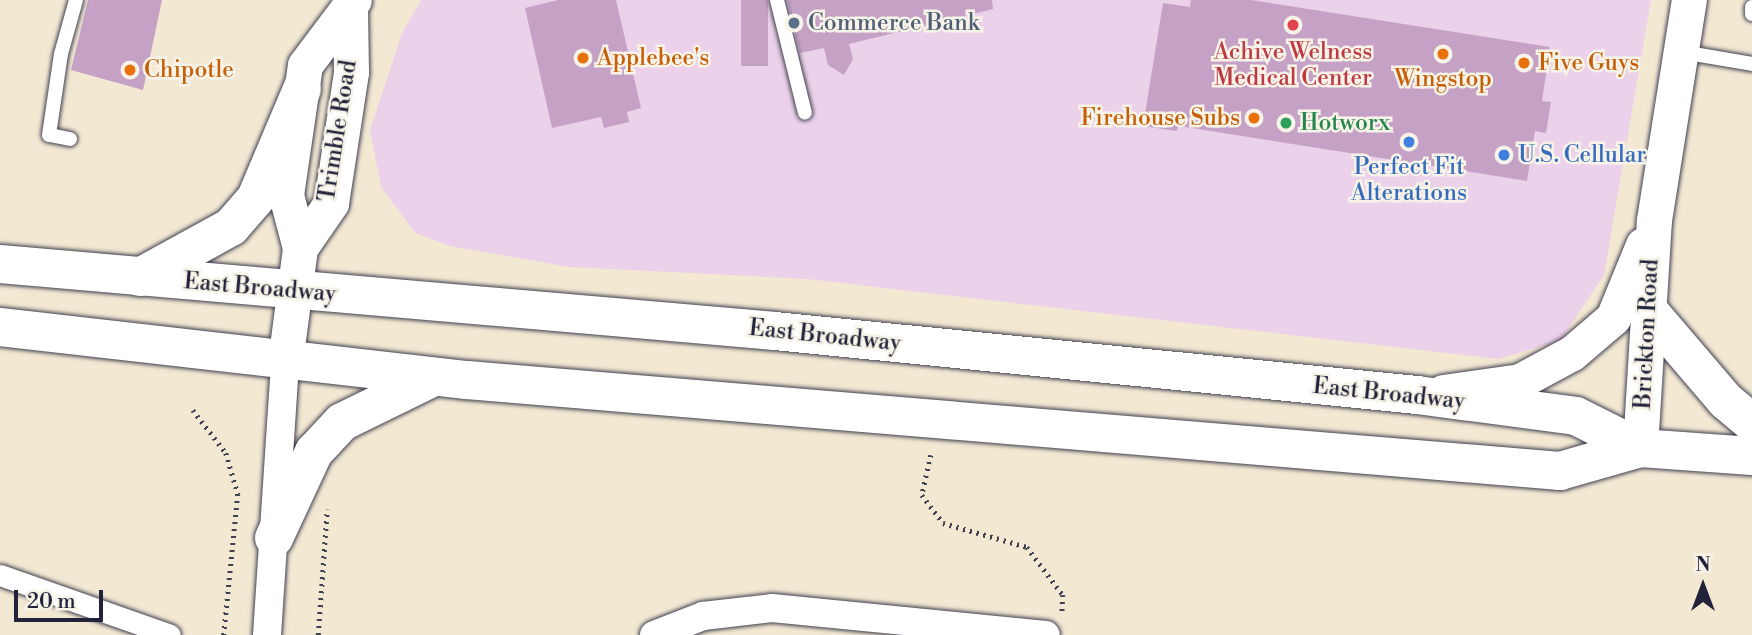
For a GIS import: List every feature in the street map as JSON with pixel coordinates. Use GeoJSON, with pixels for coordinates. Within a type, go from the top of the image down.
{"type":"FeatureCollection","features":[{"type":"Feature","properties":{"kind":"main road"},"geometry":{"type":"LineString","coordinates":[[140,277],[231,228],[256,198],[302,89]]}},
{"type":"Feature","properties":{"kind":"main road","name":"East Broadway"},"geometry":{"type":"LineString","coordinates":[[0,264],[775,331],[1417,395],[1576,416],[1640,448]]}},
{"type":"Feature","properties":{"kind":"main road"},"geometry":{"type":"LineString","coordinates":[[1649,311],[1726,401],[1752,423]]}},
{"type":"Feature","properties":{"kind":"main road","name":"East Broadway"},"geometry":{"type":"LineString","coordinates":[[0,327],[285,362],[435,377],[1560,471],[1640,448],[1752,456]]}},
{"type":"Feature","properties":{"kind":"main road"},"geometry":{"type":"LineString","coordinates":[[274,538],[314,452],[342,422],[435,377]]}},
{"type":"Feature","properties":{"kind":"street","name":"Brickton Road"},"geometry":{"type":"LineString","coordinates":[[1640,448],[1654,219],[1689,0]]}},
{"type":"Feature","properties":{"kind":"street","name":"Trimble Road"},"geometry":{"type":"LineString","coordinates":[[285,362],[300,248],[286,195],[305,65],[352,3]]}},
{"type":"Feature","properties":{"kind":"street","name":"Trimble Road"},"geometry":{"type":"LineString","coordinates":[[300,248],[331,203],[351,72],[352,3]]}},
{"type":"Feature","properties":{"kind":"street","name":"Brickton Road"},"geometry":{"type":"LineString","coordinates":[[1417,395],[1520,381],[1572,353],[1613,318],[1654,219]]}},
{"type":"Feature","properties":{"kind":"street"},"geometry":{"type":"LineString","coordinates":[[267,635],[285,362]]}},
{"type":"Feature","properties":{"kind":"street"},"geometry":{"type":"LineString","coordinates":[[0,575],[170,635]]}},
{"type":"Feature","properties":{"kind":"street"},"geometry":{"type":"LineString","coordinates":[[654,635],[703,616],[772,608],[1053,628]]}},
{"type":"Feature","properties":{"kind":"lane"},"geometry":{"type":"LineString","coordinates":[[70,139],[48,135],[61,54],[76,0]]}},
{"type":"Feature","properties":{"kind":"lane"},"geometry":{"type":"LineString","coordinates":[[777,0],[805,113]]}},
{"type":"Feature","properties":{"kind":"lane"},"geometry":{"type":"LineString","coordinates":[[1752,7],[1752,14]]}},
{"type":"Feature","properties":{"kind":"lane"},"geometry":{"type":"LineString","coordinates":[[1680,52],[1752,64]]}},
{"type":"Feature","properties":{"kind":"path"},"geometry":{"type":"LineString","coordinates":[[193,410],[226,453],[237,494],[224,635]]}},
{"type":"Feature","properties":{"kind":"path"},"geometry":{"type":"LineString","coordinates":[[931,455],[922,495],[943,523],[1027,547],[1063,595],[1053,628]]}},
{"type":"Feature","properties":{"kind":"path"},"geometry":{"type":"LineString","coordinates":[[318,635],[327,505]]}},
{"type":"Feature","properties":{"kind":"shaded area"},"geometry":{"type":"Polygon","coordinates":[[[421,0],[1651,0],[1604,275],[1560,341],[1498,359],[807,279],[569,267],[450,246],[415,233],[381,187],[370,130],[402,33],[421,0]]]}},
{"type":"Feature","properties":{"kind":"building"},"geometry":{"type":"Polygon","coordinates":[[[88,0],[162,0],[143,90],[71,70],[88,0]]]}},
{"type":"Feature","properties":{"kind":"building","name":"Applebee's"},"geometry":{"type":"Polygon","coordinates":[[[558,0],[616,0],[641,108],[627,112],[629,122],[604,128],[601,117],[552,128],[525,8],[558,0]]]}},
{"type":"Feature","properties":{"kind":"building"},"geometry":{"type":"Polygon","coordinates":[[[741,0],[768,0],[768,66],[741,66],[741,0]]]}},
{"type":"Feature","properties":{"kind":"building"},"geometry":{"type":"Polygon","coordinates":[[[787,0],[992,0],[993,9],[849,44],[853,59],[844,75],[828,65],[824,48],[800,53],[787,0]]]}},
{"type":"Feature","properties":{"kind":"building"},"geometry":{"type":"Polygon","coordinates":[[[1191,0],[1251,0],[1550,47],[1542,101],[1551,102],[1546,133],[1535,131],[1527,181],[1179,126],[1176,131],[1143,126],[1163,3],[1190,7],[1191,0]]]}},
{"type":"Feature","properties":{"kind":"place","name":"Commerce Bank"},"geometry":{"type":"Point","coordinates":[794,23]}},
{"type":"Feature","properties":{"kind":"place","name":"Achive Welness Medical Center"},"geometry":{"type":"Point","coordinates":[1293,25]}},
{"type":"Feature","properties":{"kind":"place","name":"Wingstop"},"geometry":{"type":"Point","coordinates":[1443,54]}},
{"type":"Feature","properties":{"kind":"place","name":"Applebee's"},"geometry":{"type":"Point","coordinates":[583,58]}},
{"type":"Feature","properties":{"kind":"place","name":"Five Guys"},"geometry":{"type":"Point","coordinates":[1524,63]}},
{"type":"Feature","properties":{"kind":"place","name":"Chipotle"},"geometry":{"type":"Point","coordinates":[130,70]}},
{"type":"Feature","properties":{"kind":"place","name":"Firehouse Subs"},"geometry":{"type":"Point","coordinates":[1254,118]}},
{"type":"Feature","properties":{"kind":"place","name":"Hotworx"},"geometry":{"type":"Point","coordinates":[1286,123]}},
{"type":"Feature","properties":{"kind":"place","name":"Perfect Fit Alterations"},"geometry":{"type":"Point","coordinates":[1409,142]}},
{"type":"Feature","properties":{"kind":"place","name":"U.S. Cellular"},"geometry":{"type":"Point","coordinates":[1504,155]}}]}
